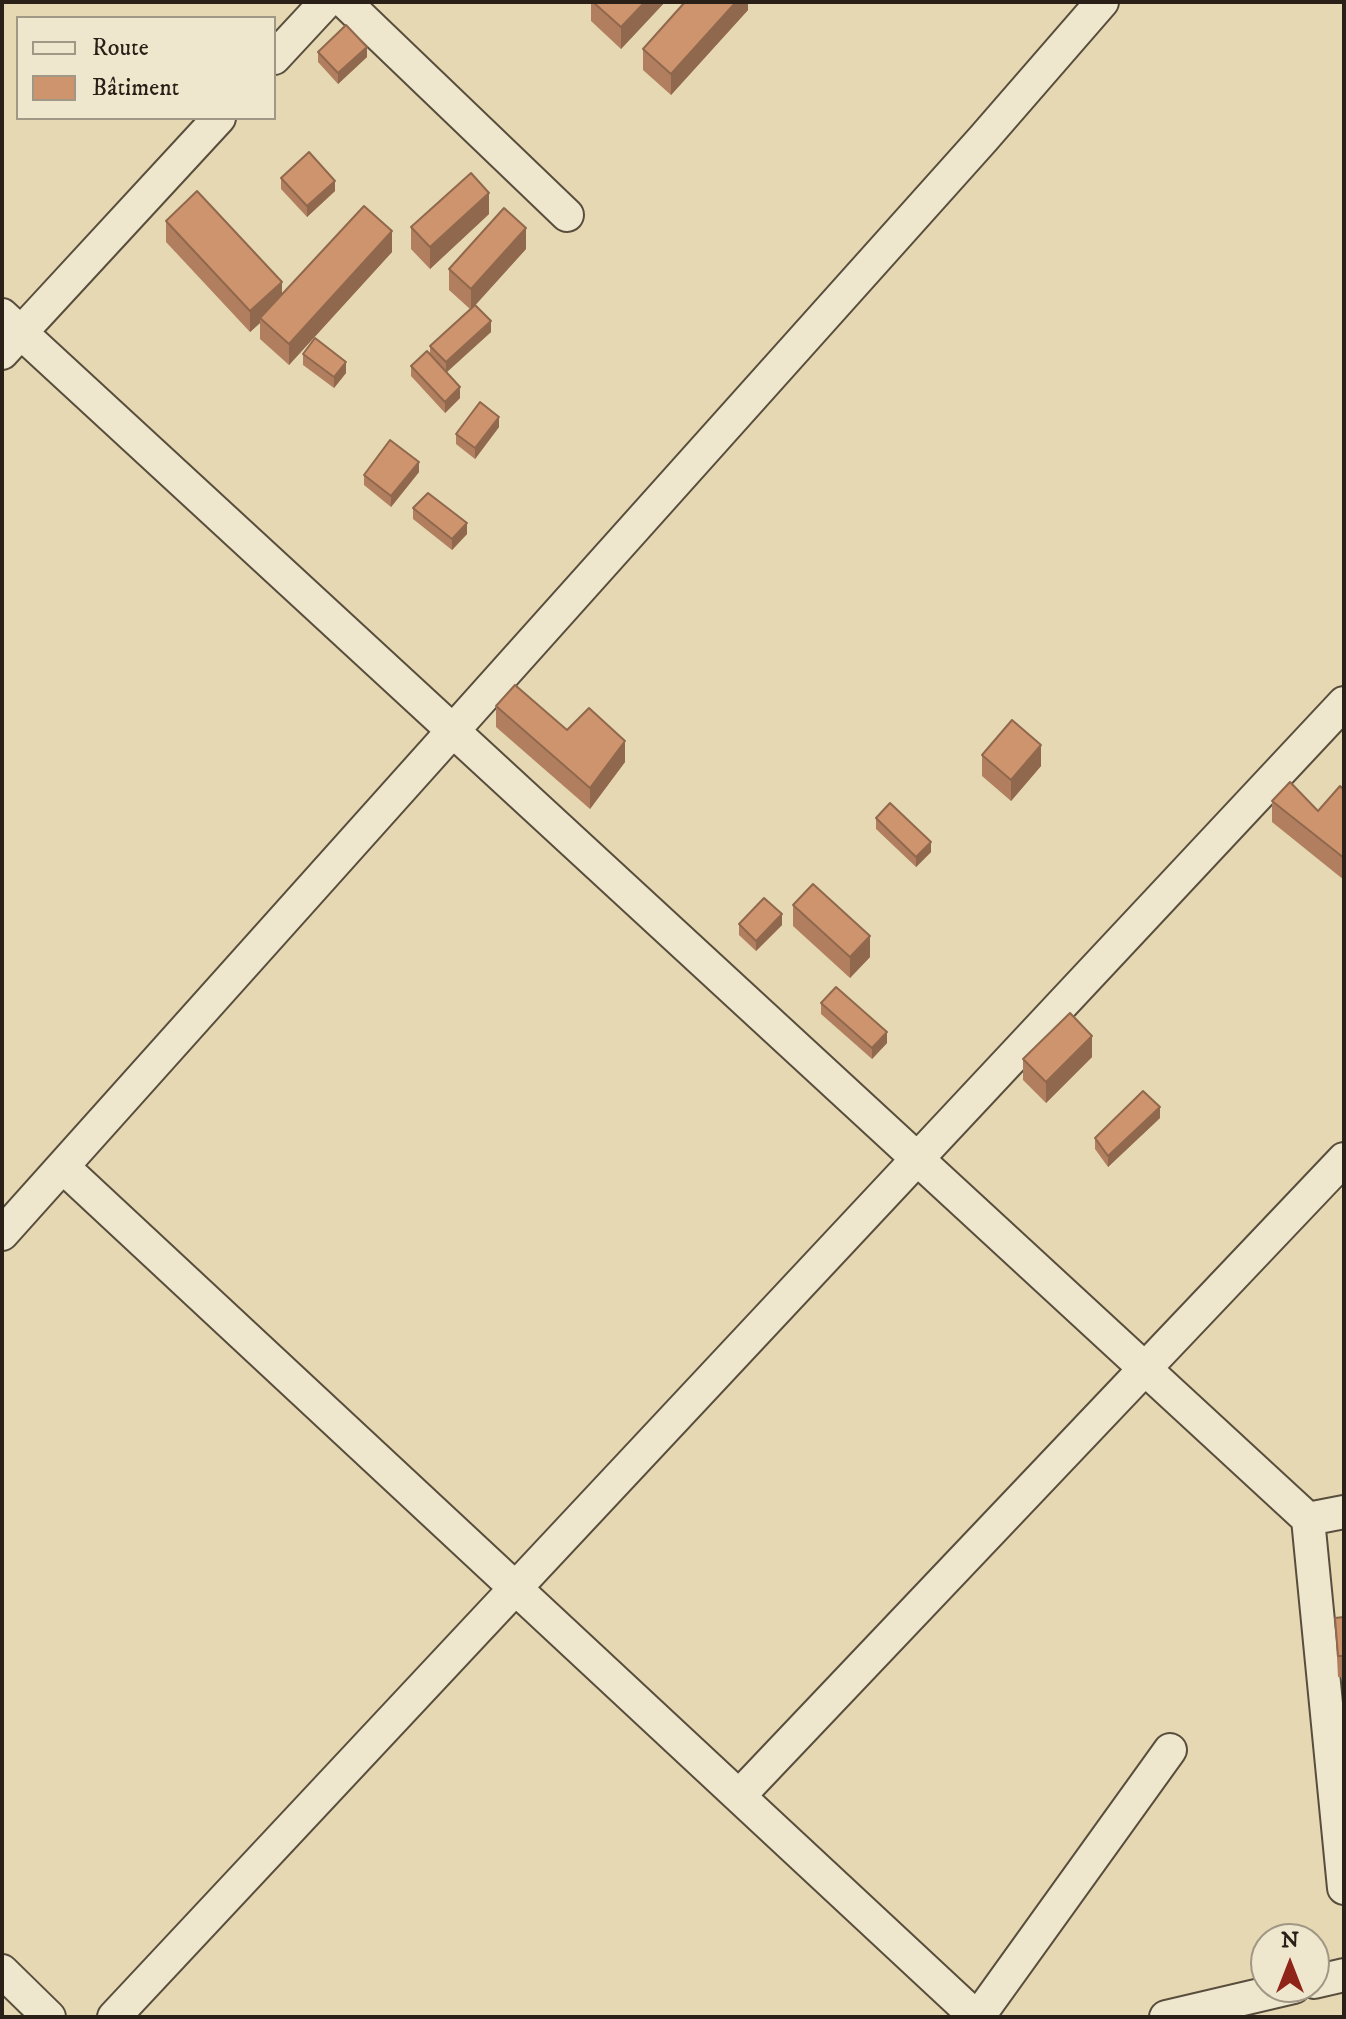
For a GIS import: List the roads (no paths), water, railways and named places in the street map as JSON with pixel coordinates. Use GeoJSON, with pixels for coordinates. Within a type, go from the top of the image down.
{"type":"FeatureCollection","features":[{"type":"Feature","properties":{"kind":"street"},"geometry":{"type":"LineString","coordinates":[[276,56],[326,2]]}},
{"type":"Feature","properties":{"kind":"street"},"geometry":{"type":"LineString","coordinates":[[345,2],[567,215]]}},
{"type":"Feature","properties":{"kind":"street"},"geometry":{"type":"LineString","coordinates":[[2,1234],[983,139],[1102,2]]}},
{"type":"Feature","properties":{"kind":"street"},"geometry":{"type":"LineString","coordinates":[[217,120],[8,333],[453,730],[1308,1519],[1344,1888]]}},
{"type":"Feature","properties":{"kind":"street"},"geometry":{"type":"LineString","coordinates":[[114,2017],[1344,703]]}},
{"type":"Feature","properties":{"kind":"street"},"geometry":{"type":"LineString","coordinates":[[739,1796],[1344,1159]]}},
{"type":"Feature","properties":{"kind":"street"},"geometry":{"type":"LineString","coordinates":[[63,1167],[977,2017],[1170,1750]]}},
{"type":"Feature","properties":{"kind":"street"},"geometry":{"type":"LineString","coordinates":[[1308,1519],[1344,1512]]}},
{"type":"Feature","properties":{"kind":"street"},"geometry":{"type":"LineString","coordinates":[[2,1971],[49,2017]]}},
{"type":"Feature","properties":{"kind":"street"},"geometry":{"type":"LineString","coordinates":[[1166,2017],[1255,2003]]}}]}
